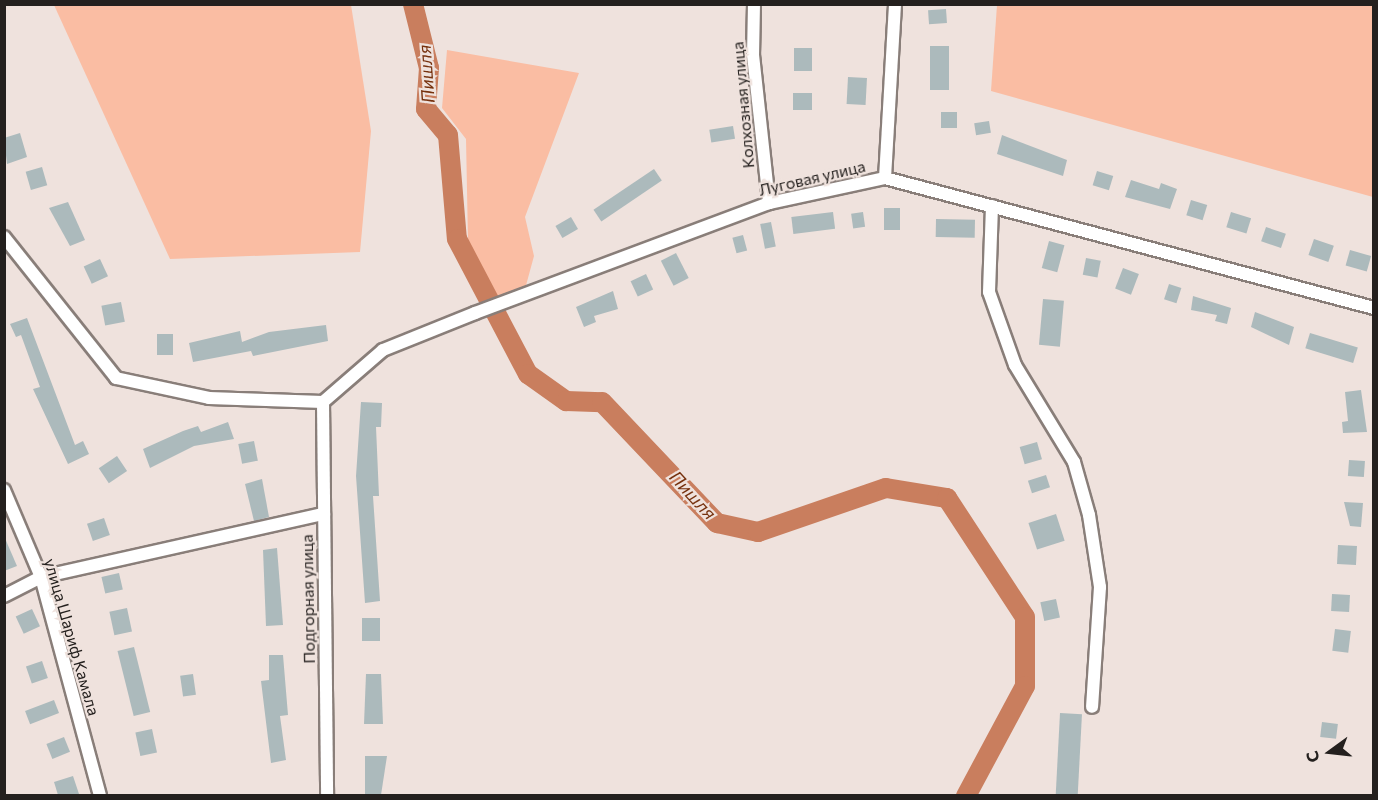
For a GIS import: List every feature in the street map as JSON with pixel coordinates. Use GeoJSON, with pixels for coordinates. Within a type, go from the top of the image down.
{"type":"FeatureCollection","features":[{"type":"Feature","properties":{"kind":"street","name":"Колхозная улица"},"geometry":{"type":"LineString","coordinates":[[754,4],[753,55],[769,203]]}},
{"type":"Feature","properties":{"kind":"street"},"geometry":{"type":"LineString","coordinates":[[885,178],[895,4]]}},
{"type":"Feature","properties":{"kind":"street","name":"Луговая улица"},"geometry":{"type":"LineString","coordinates":[[323,402],[383,350],[475,313],[769,203],[885,178],[1374,308]]}},
{"type":"Feature","properties":{"kind":"street"},"geometry":{"type":"LineString","coordinates":[[992,206],[989,292],[1015,365],[1074,462],[1089,515],[1100,587],[1092,707]]}},
{"type":"Feature","properties":{"kind":"street"},"geometry":{"type":"LineString","coordinates":[[4,237],[116,378],[209,398],[323,402]]}},
{"type":"Feature","properties":{"kind":"street","name":"Подгорная улица"},"geometry":{"type":"LineString","coordinates":[[323,402],[327,795]]}},
{"type":"Feature","properties":{"kind":"street","name":"улица Шариф Камала"},"geometry":{"type":"LineString","coordinates":[[4,490],[41,577],[100,795]]}},
{"type":"Feature","properties":{"kind":"street"},"geometry":{"type":"LineString","coordinates":[[4,597],[41,577],[324,514]]}},
{"type":"Feature","properties":{"kind":"shaded area"},"geometry":{"type":"Polygon","coordinates":[[[54,5],[351,5],[371,131],[360,252],[170,259],[54,5]]]}},
{"type":"Feature","properties":{"kind":"shaded area"},"geometry":{"type":"Polygon","coordinates":[[[997,5],[1373,5],[1373,197],[991,91],[997,5]]]}},
{"type":"Feature","properties":{"kind":"shaded area"},"geometry":{"type":"Polygon","coordinates":[[[447,50],[579,73],[525,217],[534,256],[525,289],[499,304],[468,241],[466,139],[442,108],[447,50]]]}},
{"type":"Feature","properties":{"kind":"building"},"geometry":{"type":"Polygon","coordinates":[[[946,9],[947,23],[929,24],[928,10],[946,9]]]}},
{"type":"Feature","properties":{"kind":"building"},"geometry":{"type":"Polygon","coordinates":[[[930,46],[949,46],[949,90],[930,90],[930,46]]]}},
{"type":"Feature","properties":{"kind":"building"},"geometry":{"type":"Polygon","coordinates":[[[794,48],[812,48],[812,71],[794,71],[794,48]]]}},
{"type":"Feature","properties":{"kind":"building"},"geometry":{"type":"Polygon","coordinates":[[[848,77],[867,78],[866,105],[847,104],[848,77]]]}},
{"type":"Feature","properties":{"kind":"building"},"geometry":{"type":"Polygon","coordinates":[[[793,93],[812,93],[812,110],[793,110],[793,93]]]}},
{"type":"Feature","properties":{"kind":"building"},"geometry":{"type":"Polygon","coordinates":[[[941,112],[957,112],[957,128],[941,128],[941,112]]]}},
{"type":"Feature","properties":{"kind":"building"},"geometry":{"type":"Polygon","coordinates":[[[989,121],[991,133],[976,135],[974,123],[989,121]]]}},
{"type":"Feature","properties":{"kind":"building"},"geometry":{"type":"Polygon","coordinates":[[[733,126],[735,139],[711,143],[709,130],[733,126]]]}},
{"type":"Feature","properties":{"kind":"building"},"geometry":{"type":"Polygon","coordinates":[[[20,133],[27,157],[7,164],[4,138],[20,133]]]}},
{"type":"Feature","properties":{"kind":"building"},"geometry":{"type":"Polygon","coordinates":[[[1002,135],[1067,160],[1063,176],[997,154],[1002,135]]]}},
{"type":"Feature","properties":{"kind":"building"},"geometry":{"type":"Polygon","coordinates":[[[42,167],[47,185],[31,190],[26,172],[42,167]]]}},
{"type":"Feature","properties":{"kind":"building"},"geometry":{"type":"Polygon","coordinates":[[[654,169],[662,181],[601,221],[593,210],[654,169]]]}},
{"type":"Feature","properties":{"kind":"building"},"geometry":{"type":"Polygon","coordinates":[[[1097,171],[1113,176],[1109,190],[1093,185],[1097,171]]]}},
{"type":"Feature","properties":{"kind":"building"},"geometry":{"type":"Polygon","coordinates":[[[1131,180],[1159,189],[1161,183],[1177,189],[1170,209],[1125,197],[1131,180]]]}},
{"type":"Feature","properties":{"kind":"building"},"geometry":{"type":"Polygon","coordinates":[[[1191,200],[1207,205],[1203,220],[1186,215],[1191,200]]]}},
{"type":"Feature","properties":{"kind":"building"},"geometry":{"type":"Polygon","coordinates":[[[68,202],[85,240],[70,246],[49,208],[68,202]]]}},
{"type":"Feature","properties":{"kind":"building"},"geometry":{"type":"Polygon","coordinates":[[[884,208],[900,208],[900,230],[884,230],[884,208]]]}},
{"type":"Feature","properties":{"kind":"building"},"geometry":{"type":"Polygon","coordinates":[[[833,212],[835,229],[793,234],[791,217],[833,212]]]}},
{"type":"Feature","properties":{"kind":"building"},"geometry":{"type":"Polygon","coordinates":[[[863,212],[865,227],[853,229],[851,214],[863,212]]]}},
{"type":"Feature","properties":{"kind":"building"},"geometry":{"type":"Polygon","coordinates":[[[1231,212],[1251,218],[1246,233],[1226,227],[1231,212]]]}},
{"type":"Feature","properties":{"kind":"building"},"geometry":{"type":"Polygon","coordinates":[[[571,217],[578,229],[562,238],[555,226],[571,217]]]}},
{"type":"Feature","properties":{"kind":"building"},"geometry":{"type":"Polygon","coordinates":[[[936,219],[975,220],[975,238],[936,237],[936,219]]]}},
{"type":"Feature","properties":{"kind":"building"},"geometry":{"type":"Polygon","coordinates":[[[771,222],[776,247],[765,249],[760,224],[771,222]]]}},
{"type":"Feature","properties":{"kind":"building"},"geometry":{"type":"Polygon","coordinates":[[[1266,227],[1286,234],[1281,248],[1261,241],[1266,227]]]}},
{"type":"Feature","properties":{"kind":"building"},"geometry":{"type":"Polygon","coordinates":[[[743,235],[747,250],[737,253],[732,238],[743,235]]]}},
{"type":"Feature","properties":{"kind":"building"},"geometry":{"type":"Polygon","coordinates":[[[1314,239],[1334,246],[1328,262],[1308,255],[1314,239]]]}},
{"type":"Feature","properties":{"kind":"building"},"geometry":{"type":"Polygon","coordinates":[[[1049,241],[1064,245],[1057,272],[1042,268],[1049,241]]]}},
{"type":"Feature","properties":{"kind":"building"},"geometry":{"type":"Polygon","coordinates":[[[1350,250],[1371,256],[1367,271],[1346,265],[1350,250]]]}},
{"type":"Feature","properties":{"kind":"building"},"geometry":{"type":"Polygon","coordinates":[[[676,253],[689,278],[674,286],[661,261],[676,253]]]}},
{"type":"Feature","properties":{"kind":"building"},"geometry":{"type":"Polygon","coordinates":[[[1086,258],[1101,261],[1097,278],[1083,275],[1086,258]]]}},
{"type":"Feature","properties":{"kind":"building"},"geometry":{"type":"Polygon","coordinates":[[[100,259],[108,276],[92,284],[84,267],[100,259]]]}},
{"type":"Feature","properties":{"kind":"building"},"geometry":{"type":"Polygon","coordinates":[[[1123,268],[1139,274],[1131,295],[1115,289],[1123,268]]]}},
{"type":"Feature","properties":{"kind":"building"},"geometry":{"type":"Polygon","coordinates":[[[646,274],[653,289],[638,297],[631,281],[646,274]]]}},
{"type":"Feature","properties":{"kind":"building"},"geometry":{"type":"Polygon","coordinates":[[[1169,284],[1181,288],[1176,303],[1164,299],[1169,284]]]}},
{"type":"Feature","properties":{"kind":"building"},"geometry":{"type":"Polygon","coordinates":[[[613,291],[618,309],[594,316],[596,322],[584,327],[576,307],[613,291]]]}},
{"type":"Feature","properties":{"kind":"building"},"geometry":{"type":"Polygon","coordinates":[[[1193,296],[1231,308],[1227,324],[1215,321],[1217,315],[1191,310],[1193,296]]]}},
{"type":"Feature","properties":{"kind":"building"},"geometry":{"type":"Polygon","coordinates":[[[1043,299],[1064,301],[1060,347],[1039,345],[1043,299]]]}},
{"type":"Feature","properties":{"kind":"building"},"geometry":{"type":"Polygon","coordinates":[[[121,302],[125,322],[105,325],[101,306],[121,302]]]}},
{"type":"Feature","properties":{"kind":"building"},"geometry":{"type":"Polygon","coordinates":[[[1255,312],[1294,327],[1289,345],[1251,327],[1255,312]]]}},
{"type":"Feature","properties":{"kind":"building"},"geometry":{"type":"Polygon","coordinates":[[[27,318],[75,445],[83,441],[89,454],[68,464],[33,389],[40,387],[21,335],[16,337],[10,324],[27,318]]]}},
{"type":"Feature","properties":{"kind":"building"},"geometry":{"type":"Polygon","coordinates":[[[326,325],[328,341],[253,356],[251,351],[193,362],[189,343],[240,331],[242,342],[269,332],[326,325]]]}},
{"type":"Feature","properties":{"kind":"building"},"geometry":{"type":"Polygon","coordinates":[[[1310,333],[1358,348],[1353,363],[1305,348],[1310,333]]]}},
{"type":"Feature","properties":{"kind":"building"},"geometry":{"type":"Polygon","coordinates":[[[157,334],[173,334],[173,355],[157,355],[157,334]]]}},
{"type":"Feature","properties":{"kind":"building"},"geometry":{"type":"Polygon","coordinates":[[[1361,390],[1367,432],[1343,433],[1342,422],[1348,421],[1345,392],[1361,390]]]}},
{"type":"Feature","properties":{"kind":"building"},"geometry":{"type":"Polygon","coordinates":[[[361,402],[382,403],[381,427],[376,427],[379,496],[373,496],[380,601],[365,603],[356,476],[361,402]]]}},
{"type":"Feature","properties":{"kind":"building"},"geometry":{"type":"Polygon","coordinates":[[[228,422],[234,439],[194,446],[150,468],[143,449],[198,426],[201,432],[228,422]]]}},
{"type":"Feature","properties":{"kind":"building"},"geometry":{"type":"Polygon","coordinates":[[[254,441],[258,461],[242,464],[238,444],[254,441]]]}},
{"type":"Feature","properties":{"kind":"building"},"geometry":{"type":"Polygon","coordinates":[[[1037,442],[1042,459],[1025,464],[1020,447],[1037,442]]]}},
{"type":"Feature","properties":{"kind":"building"},"geometry":{"type":"Polygon","coordinates":[[[117,456],[127,471],[109,483],[99,468],[117,456]]]}},
{"type":"Feature","properties":{"kind":"building"},"geometry":{"type":"Polygon","coordinates":[[[1349,460],[1365,461],[1364,477],[1348,476],[1349,460]]]}},
{"type":"Feature","properties":{"kind":"building"},"geometry":{"type":"Polygon","coordinates":[[[1046,475],[1050,487],[1032,493],[1028,481],[1046,475]]]}},
{"type":"Feature","properties":{"kind":"building"},"geometry":{"type":"Polygon","coordinates":[[[262,479],[269,517],[254,521],[245,484],[262,479]]]}},
{"type":"Feature","properties":{"kind":"building"},"geometry":{"type":"Polygon","coordinates":[[[1344,502],[1363,503],[1361,527],[1350,526],[1344,502]]]}},
{"type":"Feature","properties":{"kind":"building"},"geometry":{"type":"Polygon","coordinates":[[[1056,514],[1065,541],[1037,550],[1028,523],[1056,514]]]}},
{"type":"Feature","properties":{"kind":"building"},"geometry":{"type":"Polygon","coordinates":[[[104,518],[110,535],[93,541],[87,524],[104,518]]]}},
{"type":"Feature","properties":{"kind":"building"},"geometry":{"type":"Polygon","coordinates":[[[4,536],[17,566],[4,571],[4,536]]]}},
{"type":"Feature","properties":{"kind":"building"},"geometry":{"type":"Polygon","coordinates":[[[1338,545],[1357,546],[1356,565],[1337,564],[1338,545]]]}},
{"type":"Feature","properties":{"kind":"building"},"geometry":{"type":"Polygon","coordinates":[[[277,548],[283,625],[266,626],[263,550],[277,548]]]}},
{"type":"Feature","properties":{"kind":"building"},"geometry":{"type":"Polygon","coordinates":[[[119,573],[123,590],[105,594],[101,577],[119,573]]]}},
{"type":"Feature","properties":{"kind":"building"},"geometry":{"type":"Polygon","coordinates":[[[1332,594],[1350,595],[1349,612],[1331,611],[1332,594]]]}},
{"type":"Feature","properties":{"kind":"building"},"geometry":{"type":"Polygon","coordinates":[[[1056,599],[1060,618],[1044,621],[1040,602],[1056,599]]]}},
{"type":"Feature","properties":{"kind":"building"},"geometry":{"type":"Polygon","coordinates":[[[127,608],[132,631],[114,635],[109,612],[127,608]]]}},
{"type":"Feature","properties":{"kind":"building"},"geometry":{"type":"Polygon","coordinates":[[[32,609],[40,626],[24,634],[16,617],[32,609]]]}},
{"type":"Feature","properties":{"kind":"building"},"geometry":{"type":"Polygon","coordinates":[[[362,618],[380,618],[380,641],[362,641],[362,618]]]}},
{"type":"Feature","properties":{"kind":"building"},"geometry":{"type":"Polygon","coordinates":[[[1335,629],[1351,631],[1348,653],[1332,651],[1335,629]]]}},
{"type":"Feature","properties":{"kind":"building"},"geometry":{"type":"Polygon","coordinates":[[[134,647],[150,712],[134,716],[118,651],[134,647]]]}},
{"type":"Feature","properties":{"kind":"building"},"geometry":{"type":"Polygon","coordinates":[[[269,655],[283,655],[288,715],[280,716],[286,760],[271,763],[261,681],[269,680],[269,655]]]}},
{"type":"Feature","properties":{"kind":"building"},"geometry":{"type":"Polygon","coordinates":[[[42,661],[48,678],[32,684],[26,667],[42,661]]]}},
{"type":"Feature","properties":{"kind":"building"},"geometry":{"type":"Polygon","coordinates":[[[193,674],[196,695],[183,697],[180,676],[193,674]]]}},
{"type":"Feature","properties":{"kind":"building"},"geometry":{"type":"Polygon","coordinates":[[[366,674],[381,674],[383,724],[364,724],[366,674]]]}},
{"type":"Feature","properties":{"kind":"building"},"geometry":{"type":"Polygon","coordinates":[[[54,700],[59,713],[30,724],[25,711],[54,700]]]}},
{"type":"Feature","properties":{"kind":"building"},"geometry":{"type":"Polygon","coordinates":[[[1060,713],[1082,714],[1078,796],[1056,795],[1060,713]]]}},
{"type":"Feature","properties":{"kind":"building"},"geometry":{"type":"Polygon","coordinates":[[[1322,722],[1338,724],[1336,739],[1320,737],[1322,722]]]}},
{"type":"Feature","properties":{"kind":"building"},"geometry":{"type":"Polygon","coordinates":[[[152,729],[157,752],[140,756],[135,733],[152,729]]]}},
{"type":"Feature","properties":{"kind":"building"},"geometry":{"type":"Polygon","coordinates":[[[64,737],[70,752],[52,759],[46,744],[64,737]]]}},
{"type":"Feature","properties":{"kind":"building"},"geometry":{"type":"Polygon","coordinates":[[[365,756],[387,756],[381,795],[365,795],[365,756]]]}},
{"type":"Feature","properties":{"kind":"building"},"geometry":{"type":"Polygon","coordinates":[[[73,776],[79,794],[58,795],[54,782],[73,776]]]}},
{"type":"Feature","properties":{"kind":"waterway","name":"Пишля"},"geometry":{"type":"LineString","coordinates":[[413,4],[429,68],[426,109],[448,135],[457,239],[528,374],[566,401],[602,402],[717,523],[758,532],[886,488],[947,498],[1025,617],[1025,686],[966,796]]}}]}
